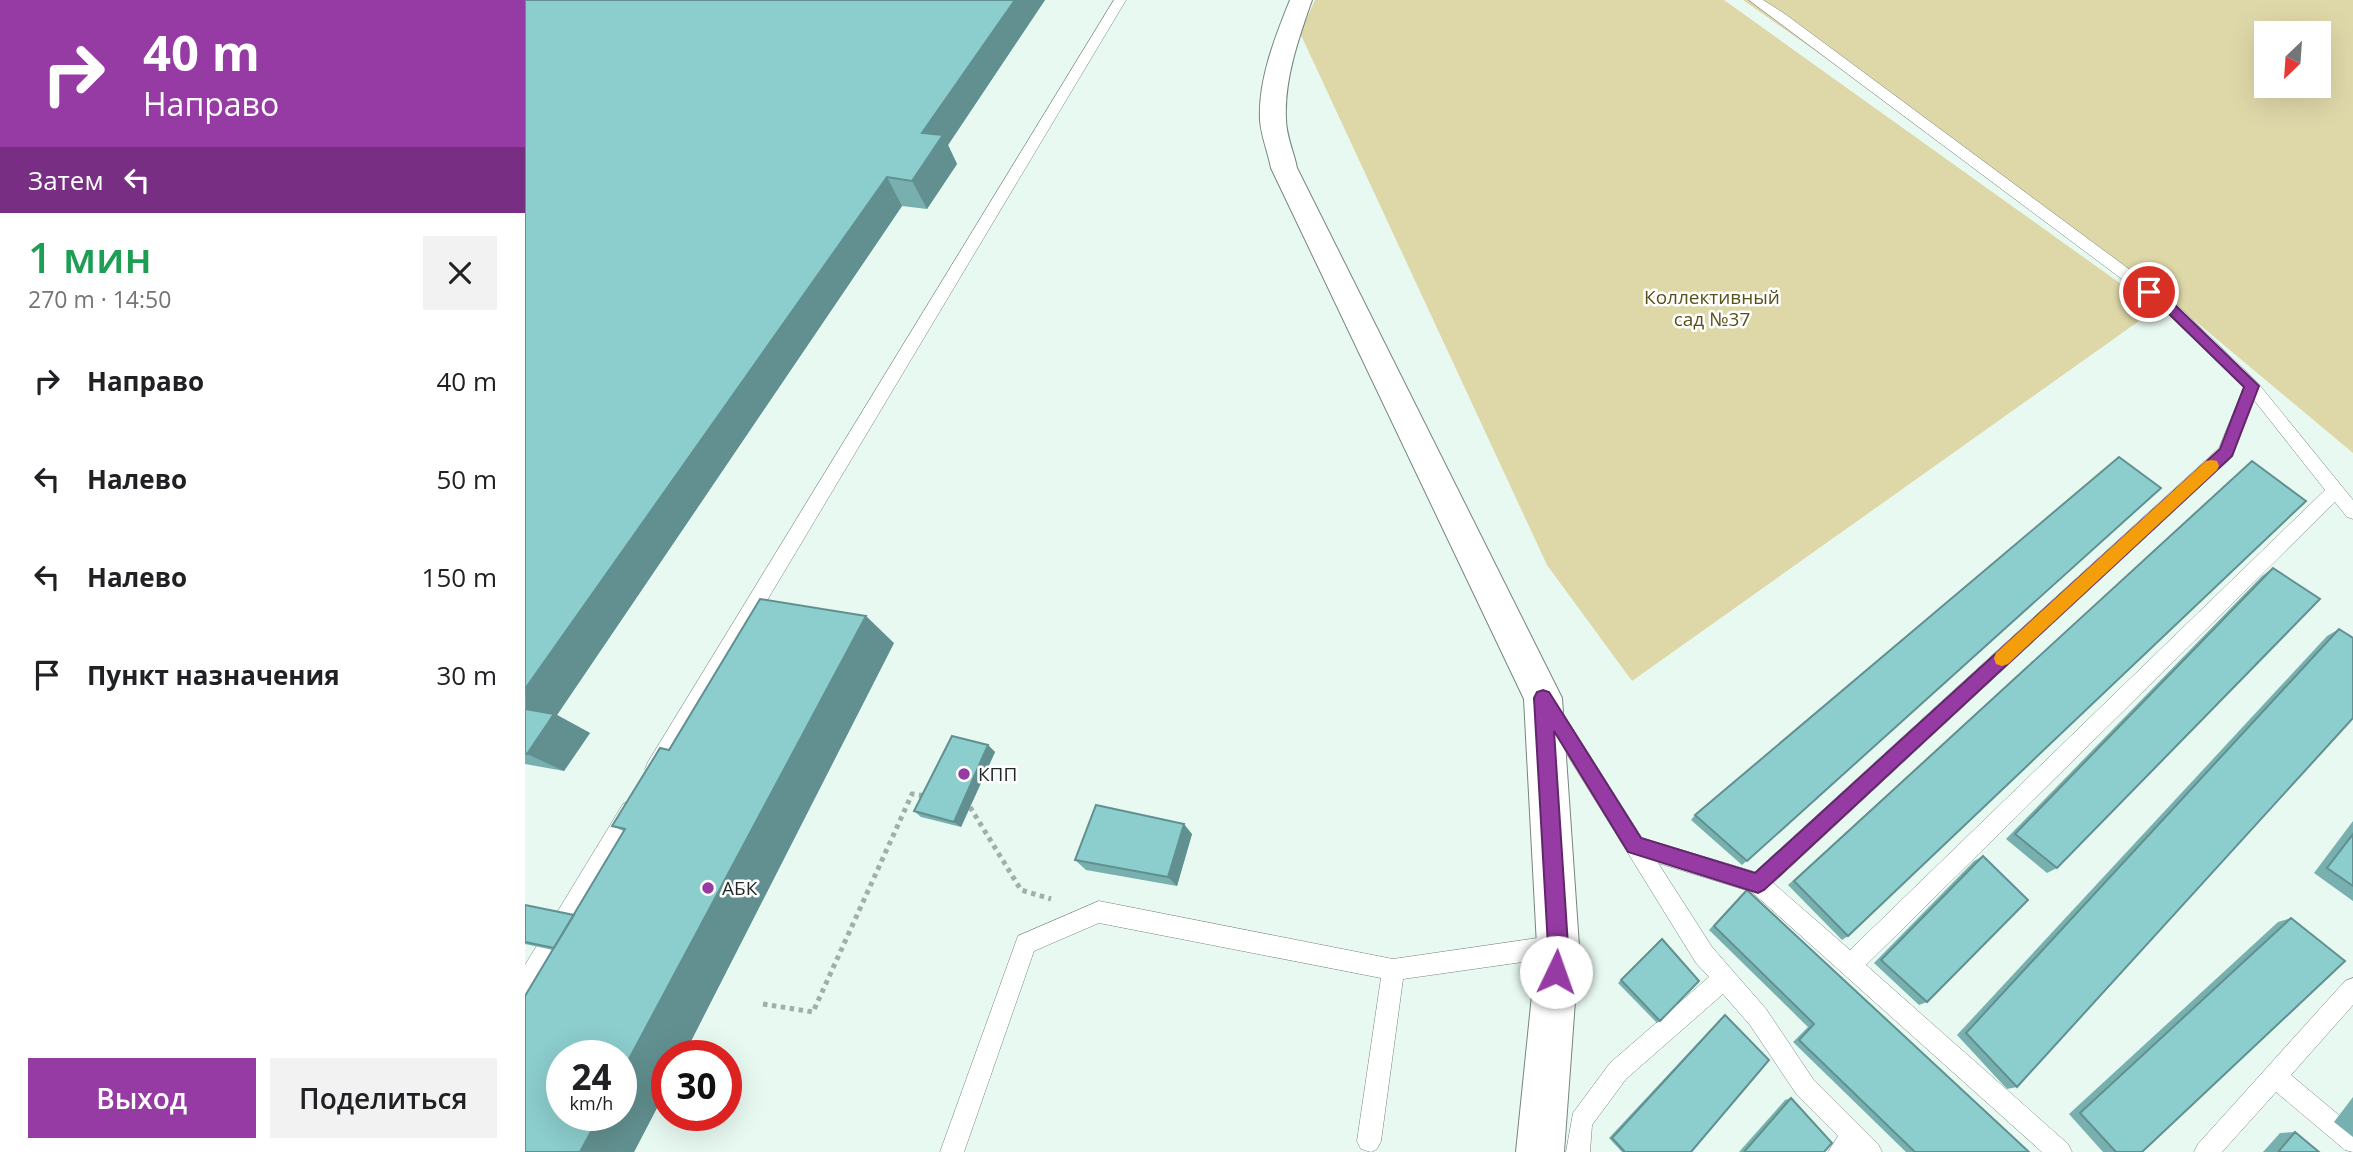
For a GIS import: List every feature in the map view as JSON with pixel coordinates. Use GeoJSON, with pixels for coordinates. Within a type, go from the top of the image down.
{"type":"FeatureCollection","features":[{"type":"Feature","properties":{"kind":"street"},"geometry":{"type":"LineString","coordinates":[[1301,0],[1287,43],[1275,98],[1273,121],[1284,168],[1543,698],[1558,946],[1540,1152]]}},
{"type":"Feature","properties":{"kind":"lane"},"geometry":{"type":"LineString","coordinates":[[525,985],[1120,0]]}},
{"type":"Feature","properties":{"kind":"lane"},"geometry":{"type":"LineString","coordinates":[[1755,0],[1781,16],[2171,308],[2252,386],[2353,512]]}},
{"type":"Feature","properties":{"kind":"lane"},"geometry":{"type":"LineString","coordinates":[[1758,883],[2226,452],[2252,386]]}},
{"type":"Feature","properties":{"kind":"lane"},"geometry":{"type":"LineString","coordinates":[[1849,966],[2335,491]]}},
{"type":"Feature","properties":{"kind":"lane"},"geometry":{"type":"LineString","coordinates":[[1543,698],[1704,955],[1758,1017],[1805,1087],[1855,1147]]}},
{"type":"Feature","properties":{"kind":"lane"},"geometry":{"type":"LineString","coordinates":[[1635,846],[1758,883],[2060,1152]]}},
{"type":"Feature","properties":{"kind":"lane"},"geometry":{"type":"LineString","coordinates":[[952,1152],[1026,944],[1099,912],[1393,970],[1558,946]]}},
{"type":"Feature","properties":{"kind":"lane"},"geometry":{"type":"LineString","coordinates":[[1369,1141],[1393,970]]}},
{"type":"Feature","properties":{"kind":"lane"},"geometry":{"type":"LineString","coordinates":[[1579,1152],[1580,1121],[1618,1071],[1724,979]]}},
{"type":"Feature","properties":{"kind":"lane"},"geometry":{"type":"LineString","coordinates":[[2206,1152],[2353,989]]}},
{"type":"Feature","properties":{"kind":"lane"},"geometry":{"type":"LineString","coordinates":[[2275,1076],[2353,1142]]}},
{"type":"Feature","properties":{"kind":"path"},"geometry":{"type":"LineString","coordinates":[[763,1004],[813,1012],[912,793],[931,797]]}},
{"type":"Feature","properties":{"kind":"path"},"geometry":{"type":"LineString","coordinates":[[970,807],[1021,890],[1099,912]]}},
{"type":"Feature","properties":{"kind":"green space","name":"Коллективный сад №37"},"geometry":{"type":"Polygon","coordinates":[[[1315,0],[1724,0],[2156,309],[1632,681],[1547,565],[1300,33],[1315,0]]]}},
{"type":"Feature","properties":{"kind":"green space"},"geometry":{"type":"Polygon","coordinates":[[[1743,0],[2353,0],[2353,453],[2170,300],[1743,0]]]}},
{"type":"Feature","properties":{"kind":"building"},"geometry":{"type":"Polygon","coordinates":[[[525,0],[1015,0],[922,133],[943,135],[912,181],[887,177],[525,689],[525,0]]]}},
{"type":"Feature","properties":{"kind":"building"},"geometry":{"type":"Polygon","coordinates":[[[2119,457],[2161,488],[1747,861],[1695,815],[2119,457]]]}},
{"type":"Feature","properties":{"kind":"building"},"geometry":{"type":"Polygon","coordinates":[[[2252,461],[2306,501],[1848,936],[1794,881],[2252,461]]]}},
{"type":"Feature","properties":{"kind":"building"},"geometry":{"type":"Polygon","coordinates":[[[2273,568],[2320,599],[2057,868],[2015,834],[2273,568]]]}},
{"type":"Feature","properties":{"kind":"building"},"geometry":{"type":"Polygon","coordinates":[[[760,599],[866,616],[637,1044],[637,1040],[546,1040],[546,1131],[591,1131],[580,1152],[525,1152],[525,996],[625,829],[612,826],[660,748],[669,750],[760,599]]]}},
{"type":"Feature","properties":{"kind":"building"},"geometry":{"type":"Polygon","coordinates":[[[2339,629],[2353,638],[2353,718],[2017,1087],[1966,1033],[2339,629]]]}},
{"type":"Feature","properties":{"kind":"building"},"geometry":{"type":"Polygon","coordinates":[[[525,709],[554,714],[527,754],[525,753],[525,709]]]}},
{"type":"Feature","properties":{"kind":"building","name":"КПП"},"geometry":{"type":"Polygon","coordinates":[[[952,736],[988,745],[954,822],[914,811],[952,736]]]}},
{"type":"Feature","properties":{"kind":"building"},"geometry":{"type":"Polygon","coordinates":[[[1096,805],[1184,824],[1168,877],[1075,860],[1096,805]]]}},
{"type":"Feature","properties":{"kind":"building"},"geometry":{"type":"Polygon","coordinates":[[[2353,834],[2353,886],[2327,868],[2353,834]]]}},
{"type":"Feature","properties":{"kind":"building"},"geometry":{"type":"Polygon","coordinates":[[[1983,856],[2028,900],[1927,1002],[1881,960],[1983,856]]]}},
{"type":"Feature","properties":{"kind":"building"},"geometry":{"type":"Polygon","coordinates":[[[1747,890],[2029,1152],[1915,1152],[1799,1040],[1814,1024],[1714,926],[1747,890]]]}},
{"type":"Feature","properties":{"kind":"building"},"geometry":{"type":"Polygon","coordinates":[[[525,905],[574,915],[554,948],[525,942],[525,905]]]}},
{"type":"Feature","properties":{"kind":"building"},"geometry":{"type":"Polygon","coordinates":[[[2291,918],[2345,961],[2142,1152],[2116,1152],[2080,1113],[2291,918]]]}},
{"type":"Feature","properties":{"kind":"building"},"geometry":{"type":"Polygon","coordinates":[[[1662,939],[1699,981],[1660,1021],[1621,980],[1662,939]]]}},
{"type":"Feature","properties":{"kind":"building"},"geometry":{"type":"Polygon","coordinates":[[[1725,1015],[1769,1060],[1691,1152],[1625,1152],[1612,1138],[1725,1015]]]}},
{"type":"Feature","properties":{"kind":"building"},"geometry":{"type":"Polygon","coordinates":[[[1791,1098],[1832,1143],[1824,1152],[1744,1152],[1791,1098]]]}},
{"type":"Feature","properties":{"kind":"building"},"geometry":{"type":"Polygon","coordinates":[[[2295,1132],[2319,1152],[2278,1152],[2295,1132]]]}},
{"type":"Feature","properties":{"kind":"slow traffic"},"geometry":{"type":"LineString","coordinates":[[2002,658],[2212,466]]}},
{"type":"Feature","properties":{"kind":"place","name":"КПП"},"geometry":{"type":"Point","coordinates":[964,774]}},
{"type":"Feature","properties":{"kind":"place","name":"АБК"},"geometry":{"type":"Point","coordinates":[708,888]}},
{"type":"Feature","properties":{"kind":"route"},"geometry":{"type":"LineString","coordinates":[[1556,972],[1558,946],[1543,698],[1635,846],[1758,883],[2226,452],[2252,386],[2171,308],[2149,292]]}}]}
